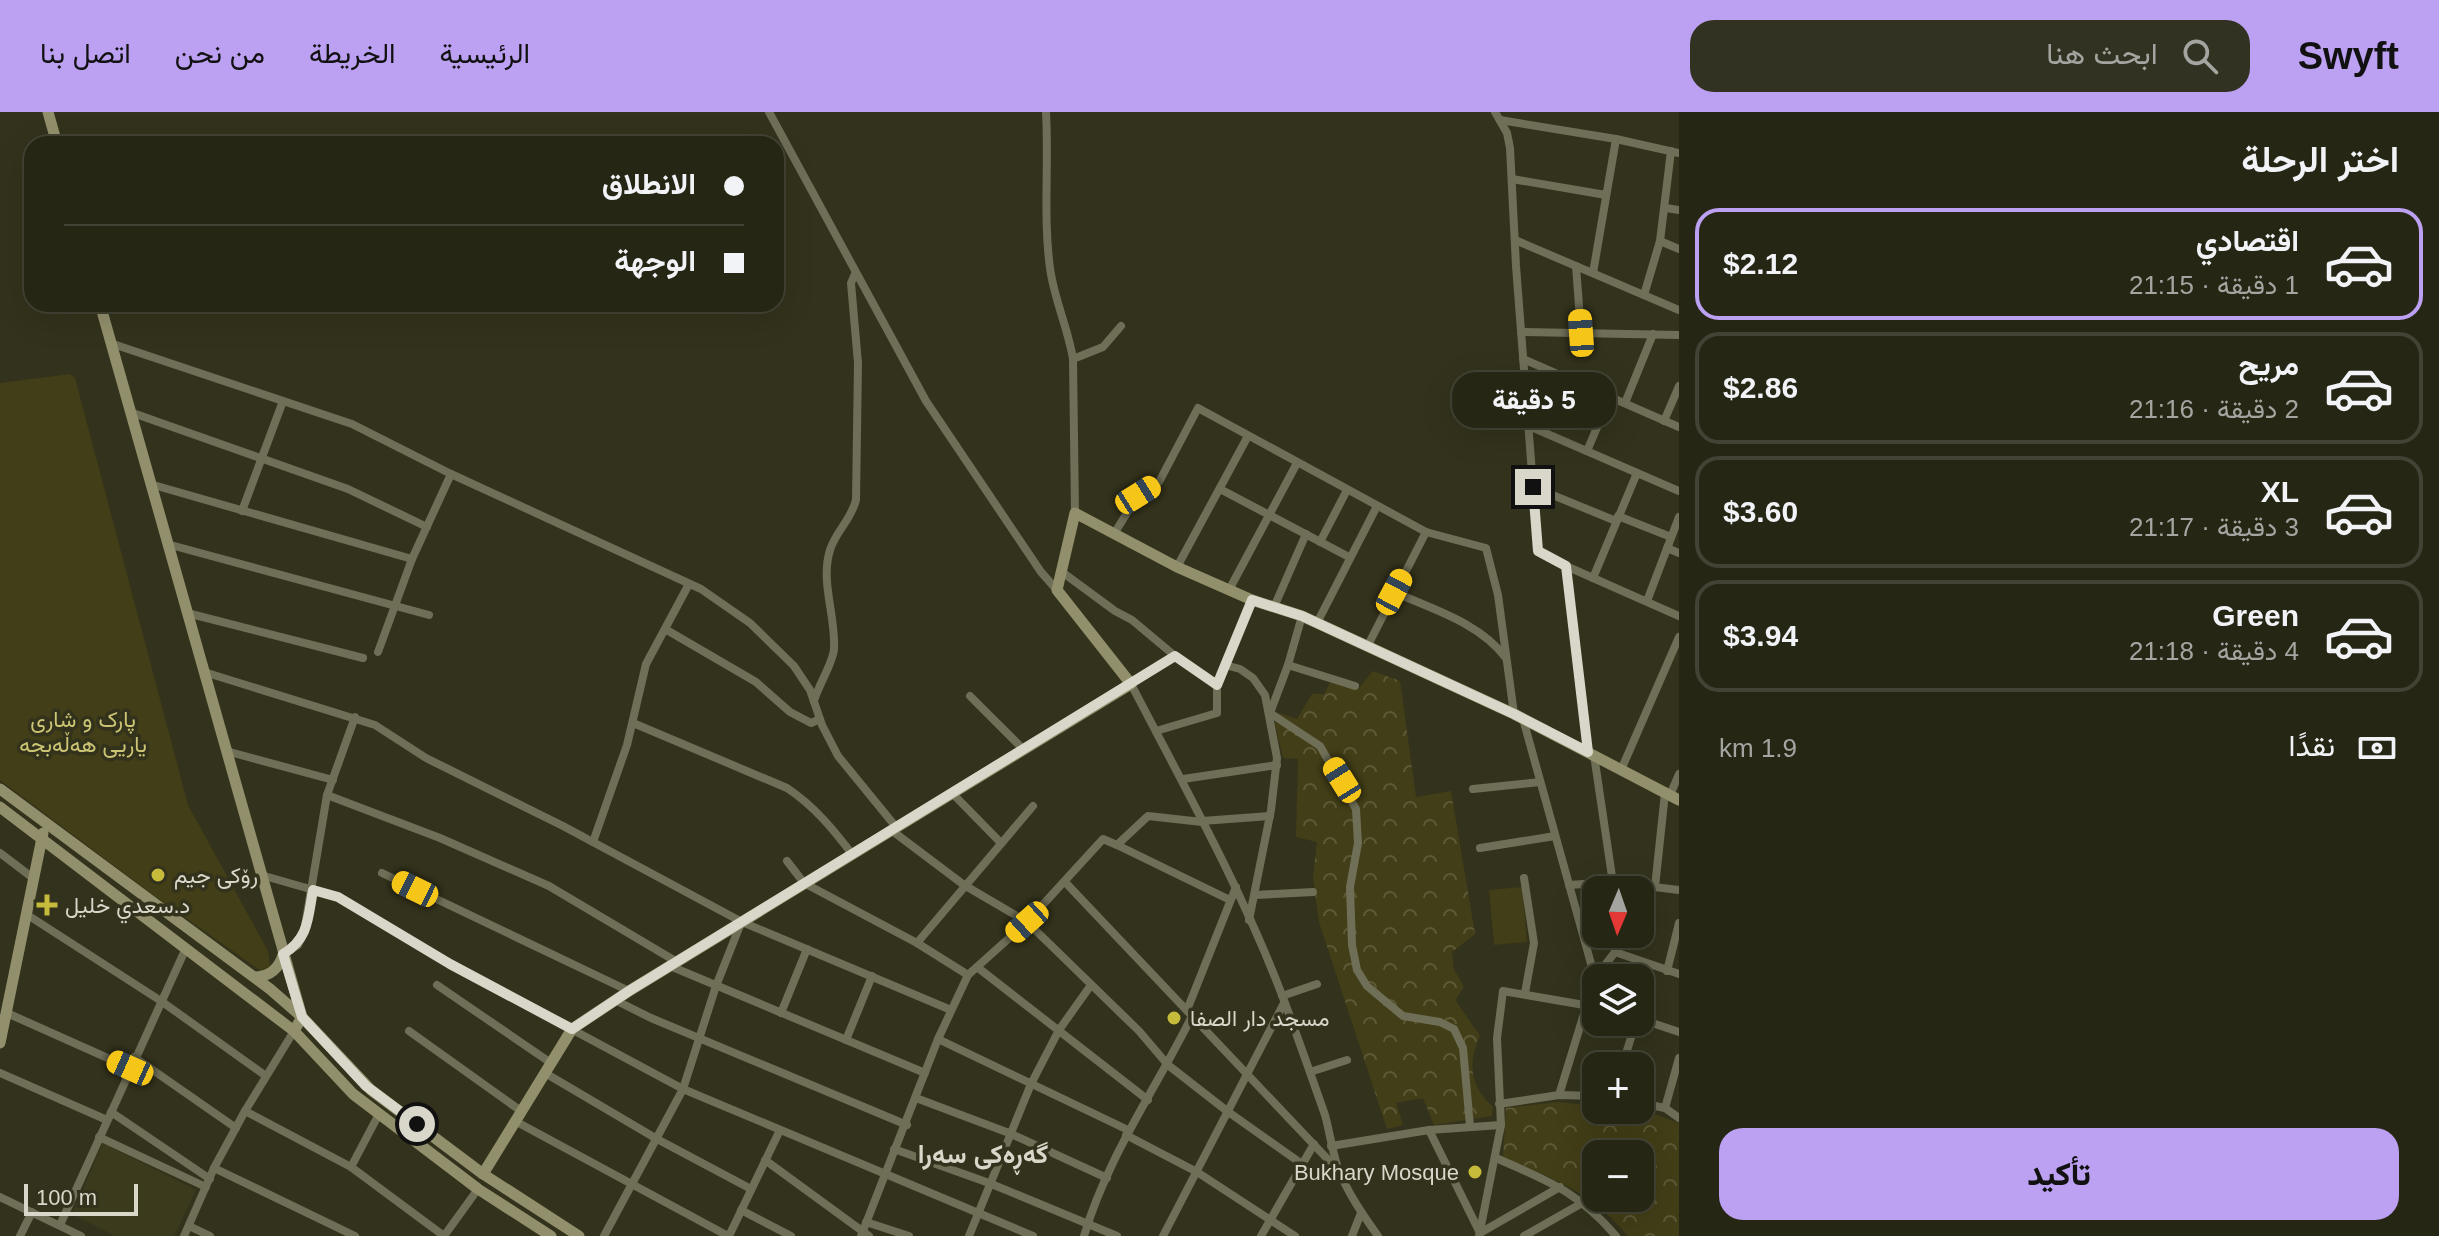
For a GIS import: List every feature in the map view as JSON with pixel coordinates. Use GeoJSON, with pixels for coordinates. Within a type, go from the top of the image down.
{"type":"FeatureCollection","features":[{"type":"Feature","properties":{"kind":"street"},"geometry":{"type":"LineString","coordinates":[[48,112],[55,136]]}},
{"type":"Feature","properties":{"kind":"street"},"geometry":{"type":"LineString","coordinates":[[769,112],[782,136]]}},
{"type":"Feature","properties":{"kind":"street"},"geometry":{"type":"LineString","coordinates":[[1046,112],[1048,251],[1054,291],[1073,359],[1075,513],[1057,590]]}},
{"type":"Feature","properties":{"kind":"street"},"geometry":{"type":"LineString","coordinates":[[1498,116],[1675,152],[1660,241],[1644,295]]}},
{"type":"Feature","properties":{"kind":"street"},"geometry":{"type":"LineString","coordinates":[[1498,116],[1508,137],[1512,179],[1538,551],[1679,616]]}},
{"type":"Feature","properties":{"kind":"street"},"geometry":{"type":"LineString","coordinates":[[1593,273],[1616,139]]}},
{"type":"Feature","properties":{"kind":"street"},"geometry":{"type":"LineString","coordinates":[[784,140],[926,401],[1041,572],[1131,684],[1183,779],[1236,887],[1283,999],[1326,1121],[1339,1171],[1361,1213],[1378,1236]]}},
{"type":"Feature","properties":{"kind":"street"},"geometry":{"type":"LineString","coordinates":[[1512,179],[1606,195]]}},
{"type":"Feature","properties":{"kind":"street"},"geometry":{"type":"LineString","coordinates":[[1666,208],[1679,210]]}},
{"type":"Feature","properties":{"kind":"street"},"geometry":{"type":"LineString","coordinates":[[1515,240],[1679,310]]}},
{"type":"Feature","properties":{"kind":"street"},"geometry":{"type":"LineString","coordinates":[[1660,241],[1679,249]]}},
{"type":"Feature","properties":{"kind":"street"},"geometry":{"type":"LineString","coordinates":[[1576,266],[1581,333]]}},
{"type":"Feature","properties":{"kind":"street"},"geometry":{"type":"LineString","coordinates":[[813,702],[834,653],[827,567],[830,549],[853,512],[856,500],[858,363],[851,283],[855,274]]}},
{"type":"Feature","properties":{"kind":"street"},"geometry":{"type":"LineString","coordinates":[[102,312],[302,1017],[214,1168],[184,1236]]}},
{"type":"Feature","properties":{"kind":"street"},"geometry":{"type":"LineString","coordinates":[[1073,359],[1103,347],[1121,326]]}},
{"type":"Feature","properties":{"kind":"street"},"geometry":{"type":"LineString","coordinates":[[1521,332],[1679,335]]}},
{"type":"Feature","properties":{"kind":"street"},"geometry":{"type":"LineString","coordinates":[[1625,403],[1653,334]]}},
{"type":"Feature","properties":{"kind":"street"},"geometry":{"type":"LineString","coordinates":[[110,343],[352,424],[451,474],[689,584],[731,607],[758,630],[805,680],[838,756],[894,828],[964,885],[1027,922],[1139,1031],[1168,1065],[1302,1164]]}},
{"type":"Feature","properties":{"kind":"street"},"geometry":{"type":"LineString","coordinates":[[1523,359],[1679,427]]}},
{"type":"Feature","properties":{"kind":"street"},"geometry":{"type":"LineString","coordinates":[[1664,421],[1679,386]]}},
{"type":"Feature","properties":{"kind":"street"},"geometry":{"type":"LineString","coordinates":[[1587,451],[1610,397]]}},
{"type":"Feature","properties":{"kind":"street"},"geometry":{"type":"LineString","coordinates":[[242,511],[283,401]]}},
{"type":"Feature","properties":{"kind":"street"},"geometry":{"type":"LineString","coordinates":[[1114,534],[1138,495],[1159,482],[1198,408],[1426,532],[1486,548],[1498,595],[1518,716],[1540,782],[1591,964]]}},
{"type":"Feature","properties":{"kind":"street"},"geometry":{"type":"LineString","coordinates":[[129,411],[348,489],[427,527]]}},
{"type":"Feature","properties":{"kind":"street"},"geometry":{"type":"LineString","coordinates":[[1529,426],[1679,491]]}},
{"type":"Feature","properties":{"kind":"street"},"geometry":{"type":"LineString","coordinates":[[1177,567],[1248,436]]}},
{"type":"Feature","properties":{"kind":"street"},"geometry":{"type":"LineString","coordinates":[[1229,590],[1297,463]]}},
{"type":"Feature","properties":{"kind":"street"},"geometry":{"type":"LineString","coordinates":[[1593,578],[1637,473]]}},
{"type":"Feature","properties":{"kind":"street"},"geometry":{"type":"LineString","coordinates":[[378,652],[412,559],[451,474]]}},
{"type":"Feature","properties":{"kind":"street"},"geometry":{"type":"LineString","coordinates":[[150,484],[412,559]]}},
{"type":"Feature","properties":{"kind":"street"},"geometry":{"type":"LineString","coordinates":[[1533,487],[1671,537]]}},
{"type":"Feature","properties":{"kind":"street"},"geometry":{"type":"LineString","coordinates":[[1220,489],[1349,557]]}},
{"type":"Feature","properties":{"kind":"street"},"geometry":{"type":"LineString","coordinates":[[1320,542],[1347,490]]}},
{"type":"Feature","properties":{"kind":"street"},"geometry":{"type":"LineString","coordinates":[[1317,623],[1377,506]]}},
{"type":"Feature","properties":{"kind":"street"},"geometry":{"type":"LineString","coordinates":[[1075,513],[1177,567],[1252,600],[1302,616],[1518,716],[1671,796]]}},
{"type":"Feature","properties":{"kind":"street"},"geometry":{"type":"LineString","coordinates":[[1647,601],[1679,517]]}},
{"type":"Feature","properties":{"kind":"street"},"geometry":{"type":"LineString","coordinates":[[1367,647],[1426,532]]}},
{"type":"Feature","properties":{"kind":"street"},"geometry":{"type":"LineString","coordinates":[[1274,607],[1306,534]]}},
{"type":"Feature","properties":{"kind":"street"},"geometry":{"type":"LineString","coordinates":[[167,544],[429,615]]}},
{"type":"Feature","properties":{"kind":"street"},"geometry":{"type":"LineString","coordinates":[[1667,548],[1679,553]]}},
{"type":"Feature","properties":{"kind":"street"},"geometry":{"type":"LineString","coordinates":[[1566,566],[1591,754],[1612,876]]}},
{"type":"Feature","properties":{"kind":"street"},"geometry":{"type":"LineString","coordinates":[[1062,572],[1217,685]]}},
{"type":"Feature","properties":{"kind":"street"},"geometry":{"type":"LineString","coordinates":[[593,842],[633,723],[646,664],[689,584]]}},
{"type":"Feature","properties":{"kind":"street"},"geometry":{"type":"LineString","coordinates":[[1394,592],[1477,631],[1494,642],[1506,657]]}},
{"type":"Feature","properties":{"kind":"street"},"geometry":{"type":"LineString","coordinates":[[1156,731],[1217,713],[1217,685],[1252,600]]}},
{"type":"Feature","properties":{"kind":"street"},"geometry":{"type":"LineString","coordinates":[[187,613],[363,658]]}},
{"type":"Feature","properties":{"kind":"street"},"geometry":{"type":"LineString","coordinates":[[1270,713],[1302,616]]}},
{"type":"Feature","properties":{"kind":"street"},"geometry":{"type":"LineString","coordinates":[[665,629],[756,682],[802,720],[811,723],[820,719]]}},
{"type":"Feature","properties":{"kind":"street"},"geometry":{"type":"LineString","coordinates":[[1621,770],[1679,637]]}},
{"type":"Feature","properties":{"kind":"street"},"geometry":{"type":"LineString","coordinates":[[483,1174],[572,1029],[1175,656]]}},
{"type":"Feature","properties":{"kind":"street"},"geometry":{"type":"LineString","coordinates":[[1225,665],[1240,669],[1253,678],[1265,695],[1277,765],[1249,920]]}},
{"type":"Feature","properties":{"kind":"street"},"geometry":{"type":"LineString","coordinates":[[1288,665],[1355,686]]}},
{"type":"Feature","properties":{"kind":"street"},"geometry":{"type":"LineString","coordinates":[[204,672],[375,725],[426,758],[742,922],[951,1010]]}},
{"type":"Feature","properties":{"kind":"street"},"geometry":{"type":"LineString","coordinates":[[970,696],[1023,749]]}},
{"type":"Feature","properties":{"kind":"street"},"geometry":{"type":"LineString","coordinates":[[1270,713],[1320,746],[1356,809],[1358,843],[1350,887],[1352,945],[1357,970],[1367,986],[1403,1016],[1440,1022],[1454,1029],[1463,1048],[1470,1126]]}},
{"type":"Feature","properties":{"kind":"street"},"geometry":{"type":"LineString","coordinates":[[256,977],[271,973],[283,954],[298,945],[304,932],[327,795],[355,717]]}},
{"type":"Feature","properties":{"kind":"street"},"geometry":{"type":"LineString","coordinates":[[633,723],[787,788],[817,812],[852,854]]}},
{"type":"Feature","properties":{"kind":"street"},"geometry":{"type":"LineString","coordinates":[[226,751],[333,780]]}},
{"type":"Feature","properties":{"kind":"street"},"geometry":{"type":"LineString","coordinates":[[1183,779],[1277,765]]}},
{"type":"Feature","properties":{"kind":"street"},"geometry":{"type":"LineString","coordinates":[[1679,774],[1671,796],[1655,887],[1679,890]]}},
{"type":"Feature","properties":{"kind":"street"},"geometry":{"type":"LineString","coordinates":[[1473,789],[1540,782]]}},
{"type":"Feature","properties":{"kind":"street"},"geometry":{"type":"LineString","coordinates":[[0,789],[256,977],[302,1017],[366,1086],[556,1232]]}},
{"type":"Feature","properties":{"kind":"street"},"geometry":{"type":"LineString","coordinates":[[952,793],[1001,843]]}},
{"type":"Feature","properties":{"kind":"street"},"geometry":{"type":"LineString","coordinates":[[327,795],[440,838],[549,886],[674,964],[716,986],[925,1073]]}},
{"type":"Feature","properties":{"kind":"street"},"geometry":{"type":"LineString","coordinates":[[917,943],[1033,806]]}},
{"type":"Feature","properties":{"kind":"street"},"geometry":{"type":"LineString","coordinates":[[0,807],[294,1031],[353,1094],[478,1189],[556,1232],[579,1236]]}},
{"type":"Feature","properties":{"kind":"street"},"geometry":{"type":"LineString","coordinates":[[1117,845],[1148,816],[1202,821],[1270,816]]}},
{"type":"Feature","properties":{"kind":"street"},"geometry":{"type":"LineString","coordinates":[[0,1043],[41,837],[48,824]]}},
{"type":"Feature","properties":{"kind":"street"},"geometry":{"type":"LineString","coordinates":[[1480,848],[1555,836]]}},
{"type":"Feature","properties":{"kind":"street"},"geometry":{"type":"LineString","coordinates":[[865,1231],[938,1039],[968,975],[1027,922],[1103,839],[1230,900]]}},
{"type":"Feature","properties":{"kind":"street"},"geometry":{"type":"LineString","coordinates":[[0,853],[33,878]]}},
{"type":"Feature","properties":{"kind":"street"},"geometry":{"type":"LineString","coordinates":[[787,861],[804,883],[917,943],[968,975]]}},
{"type":"Feature","properties":{"kind":"street"},"geometry":{"type":"LineString","coordinates":[[382,873],[629,991]]}},
{"type":"Feature","properties":{"kind":"street"},"geometry":{"type":"LineString","coordinates":[[261,875],[338,897],[450,964],[683,1089],[1033,1236]]}},
{"type":"Feature","properties":{"kind":"street"},"geometry":{"type":"LineString","coordinates":[[1524,878],[1534,943],[1525,993]]}},
{"type":"Feature","properties":{"kind":"street"},"geometry":{"type":"LineString","coordinates":[[1065,882],[1339,1171]]}},
{"type":"Feature","properties":{"kind":"street"},"geometry":{"type":"LineString","coordinates":[[1569,885],[1582,885]]}},
{"type":"Feature","properties":{"kind":"street"},"geometry":{"type":"LineString","coordinates":[[1084,1236],[1127,1133],[1168,1065],[1236,887]]}},
{"type":"Feature","properties":{"kind":"street"},"geometry":{"type":"LineString","coordinates":[[1255,895],[1313,892]]}},
{"type":"Feature","properties":{"kind":"street"},"geometry":{"type":"LineString","coordinates":[[26,914],[161,1001],[266,1076]]}},
{"type":"Feature","properties":{"kind":"street"},"geometry":{"type":"LineString","coordinates":[[607,1235],[683,1089],[716,986],[742,922]]}},
{"type":"Feature","properties":{"kind":"street"},"geometry":{"type":"LineString","coordinates":[[1667,971],[1679,923]]}},
{"type":"Feature","properties":{"kind":"street"},"geometry":{"type":"LineString","coordinates":[[60,1225],[186,948]]}},
{"type":"Feature","properties":{"kind":"street"},"geometry":{"type":"LineString","coordinates":[[1606,964],[1615,948]]}},
{"type":"Feature","properties":{"kind":"street"},"geometry":{"type":"LineString","coordinates":[[781,1013],[807,949]]}},
{"type":"Feature","properties":{"kind":"street"},"geometry":{"type":"LineString","coordinates":[[1615,952],[1679,974]]}},
{"type":"Feature","properties":{"kind":"street"},"geometry":{"type":"LineString","coordinates":[[977,967],[1148,1100]]}},
{"type":"Feature","properties":{"kind":"street"},"geometry":{"type":"LineString","coordinates":[[846,1040],[872,976]]}},
{"type":"Feature","properties":{"kind":"street"},"geometry":{"type":"LineString","coordinates":[[1163,1236],[1283,999],[1317,984]]}},
{"type":"Feature","properties":{"kind":"street"},"geometry":{"type":"LineString","coordinates":[[437,985],[548,1068],[657,1139],[751,1189]]}},
{"type":"Feature","properties":{"kind":"street"},"geometry":{"type":"LineString","coordinates":[[969,1236],[1031,1084],[1059,1030],[1091,985]]}},
{"type":"Feature","properties":{"kind":"street"},"geometry":{"type":"LineString","coordinates":[[1480,1235],[1501,1125],[1497,1038],[1503,991],[1582,1004]]}},
{"type":"Feature","properties":{"kind":"street"},"geometry":{"type":"LineString","coordinates":[[615,1000],[699,1039],[907,1125]]}},
{"type":"Feature","properties":{"kind":"street"},"geometry":{"type":"LineString","coordinates":[[7,1013],[130,1068]]}},
{"type":"Feature","properties":{"kind":"street"},"geometry":{"type":"LineString","coordinates":[[1654,1025],[1679,1032]]}},
{"type":"Feature","properties":{"kind":"street"},"geometry":{"type":"LineString","coordinates":[[409,1031],[518,1116],[631,1185],[728,1236],[780,1130]]}},
{"type":"Feature","properties":{"kind":"street"},"geometry":{"type":"LineString","coordinates":[[1559,1095],[1582,1033]]}},
{"type":"Feature","properties":{"kind":"street"},"geometry":{"type":"LineString","coordinates":[[938,1039],[1127,1133],[1197,1172],[1295,1236]]}},
{"type":"Feature","properties":{"kind":"street"},"geometry":{"type":"LineString","coordinates":[[134,1057],[236,1128]]}},
{"type":"Feature","properties":{"kind":"street"},"geometry":{"type":"LineString","coordinates":[[1665,1108],[1679,1058]]}},
{"type":"Feature","properties":{"kind":"street"},"geometry":{"type":"LineString","coordinates":[[1310,1072],[1347,1060]]}},
{"type":"Feature","properties":{"kind":"street"},"geometry":{"type":"LineString","coordinates":[[0,1073],[109,1116],[208,1183]]}},
{"type":"Feature","properties":{"kind":"street"},"geometry":{"type":"LineString","coordinates":[[1499,1104],[1559,1095],[1582,1096]]}},
{"type":"Feature","properties":{"kind":"street"},"geometry":{"type":"LineString","coordinates":[[916,1098],[1009,1133],[1107,1178]]}},
{"type":"Feature","properties":{"kind":"street"},"geometry":{"type":"LineString","coordinates":[[1654,1106],[1665,1108],[1679,1118]]}},
{"type":"Feature","properties":{"kind":"street"},"geometry":{"type":"LineString","coordinates":[[245,1111],[351,1167],[444,1236],[478,1189]]}},
{"type":"Feature","properties":{"kind":"street"},"geometry":{"type":"LineString","coordinates":[[351,1167],[379,1114]]}},
{"type":"Feature","properties":{"kind":"street"},"geometry":{"type":"LineString","coordinates":[[1331,1146],[1429,1130],[1501,1125]]}},
{"type":"Feature","properties":{"kind":"street"},"geometry":{"type":"LineString","coordinates":[[1429,1130],[1480,1235]]}},
{"type":"Feature","properties":{"kind":"street"},"geometry":{"type":"LineString","coordinates":[[99,1137],[208,1183]]}},
{"type":"Feature","properties":{"kind":"street"},"geometry":{"type":"LineString","coordinates":[[1261,1236],[1314,1144]]}},
{"type":"Feature","properties":{"kind":"street"},"geometry":{"type":"LineString","coordinates":[[894,1149],[989,1183],[1117,1236]]}},
{"type":"Feature","properties":{"kind":"street"},"geometry":{"type":"LineString","coordinates":[[1496,1158],[1560,1187],[1582,1201]]}},
{"type":"Feature","properties":{"kind":"street"},"geometry":{"type":"LineString","coordinates":[[765,1160],[865,1231],[909,1236]]}},
{"type":"Feature","properties":{"kind":"street"},"geometry":{"type":"LineString","coordinates":[[214,1168],[355,1236]]}},
{"type":"Feature","properties":{"kind":"street"},"geometry":{"type":"LineString","coordinates":[[1480,1235],[1560,1187]]}},
{"type":"Feature","properties":{"kind":"street"},"geometry":{"type":"LineString","coordinates":[[0,1197],[81,1236]]}},
{"type":"Feature","properties":{"kind":"street"},"geometry":{"type":"LineString","coordinates":[[1524,1236],[1582,1203]]}},
{"type":"Feature","properties":{"kind":"street"},"geometry":{"type":"LineString","coordinates":[[741,1210],[791,1236]]}},
{"type":"Feature","properties":{"kind":"street"},"geometry":{"type":"LineString","coordinates":[[20,1236],[32,1212]]}},
{"type":"Feature","properties":{"kind":"street"},"geometry":{"type":"LineString","coordinates":[[1592,1212],[1610,1234]]}},
{"type":"Feature","properties":{"kind":"street"},"geometry":{"type":"LineString","coordinates":[[1352,1236],[1361,1213]]}},
{"type":"Feature","properties":{"kind":"street"},"geometry":{"type":"LineString","coordinates":[[325,1236],[330,1225]]}},
{"type":"Feature","properties":{"kind":"street"},"geometry":{"type":"LineString","coordinates":[[189,1226],[210,1236]]}},
{"type":"Feature","properties":{"kind":"shaded area"},"geometry":{"type":"Polygon","coordinates":[[[103,1143],[196,1190],[174,1236],[115,1236],[72,1214],[103,1143]]]}},
{"type":"Feature","properties":{"kind":"green space","name":"پارک و شاری یاریی ھەڵەبجە"},"geometry":{"type":"Polygon","coordinates":[[[70,374],[75,378],[188,805],[268,951],[270,966],[261,971],[0,780],[0,383],[70,374]]]}},
{"type":"Feature","properties":{"kind":"green space"},"geometry":{"type":"Polygon","coordinates":[[[1373,671],[1400,681],[1416,797],[1451,791],[1475,934],[1452,952],[1454,969],[1464,987],[1455,1000],[1480,1036],[1473,1055],[1473,1074],[1479,1091],[1493,1107],[1492,1116],[1434,1125],[1423,1098],[1396,1103],[1403,1125],[1387,1129],[1319,922],[1313,877],[1317,842],[1296,837],[1298,759],[1283,758],[1275,724],[1279,713],[1297,719],[1312,694],[1324,694],[1330,683],[1358,689],[1373,671]]]}},
{"type":"Feature","properties":{"kind":"green space"},"geometry":{"type":"Polygon","coordinates":[[[1522,887],[1527,942],[1494,945],[1489,890],[1522,887]]]}},
{"type":"Feature","properties":{"kind":"green space"},"geometry":{"type":"Polygon","coordinates":[[[1558,1102],[1582,1105],[1582,1124],[1654,1124],[1654,1114],[1679,1123],[1679,1236],[1628,1236],[1604,1212],[1654,1212],[1654,1140],[1582,1140],[1582,1195],[1503,1157],[1506,1108],[1558,1102]]]}},
{"type":"Feature","properties":{"kind":"place","name":"رۆکی جیم"},"geometry":{"type":"Point","coordinates":[158,875]}},
{"type":"Feature","properties":{"kind":"place","name":"د.سعدي خليل"},"geometry":{"type":"Point","coordinates":[47,905]}},
{"type":"Feature","properties":{"kind":"place","name":"مسجد دار الصفا"},"geometry":{"type":"Point","coordinates":[1174,1018]}},
{"type":"Feature","properties":{"kind":"place","name":"Bukhary Mosque"},"geometry":{"type":"Point","coordinates":[1475,1172]}},
{"type":"Feature","properties":{"kind":"district","name":"گەڕەکی سەرا"},"geometry":{"type":"Point","coordinates":[983,1154]}},
{"type":"Feature","properties":{"kind":"route"},"geometry":{"type":"LineString","coordinates":[[417,1124],[366,1086],[302,1017],[283,954],[298,945],[313,890],[338,897],[450,964],[572,1029],[1175,656],[1217,685],[1252,600],[1302,616],[1514,714],[1588,752],[1566,566],[1538,551],[1533,487]]}}]}
